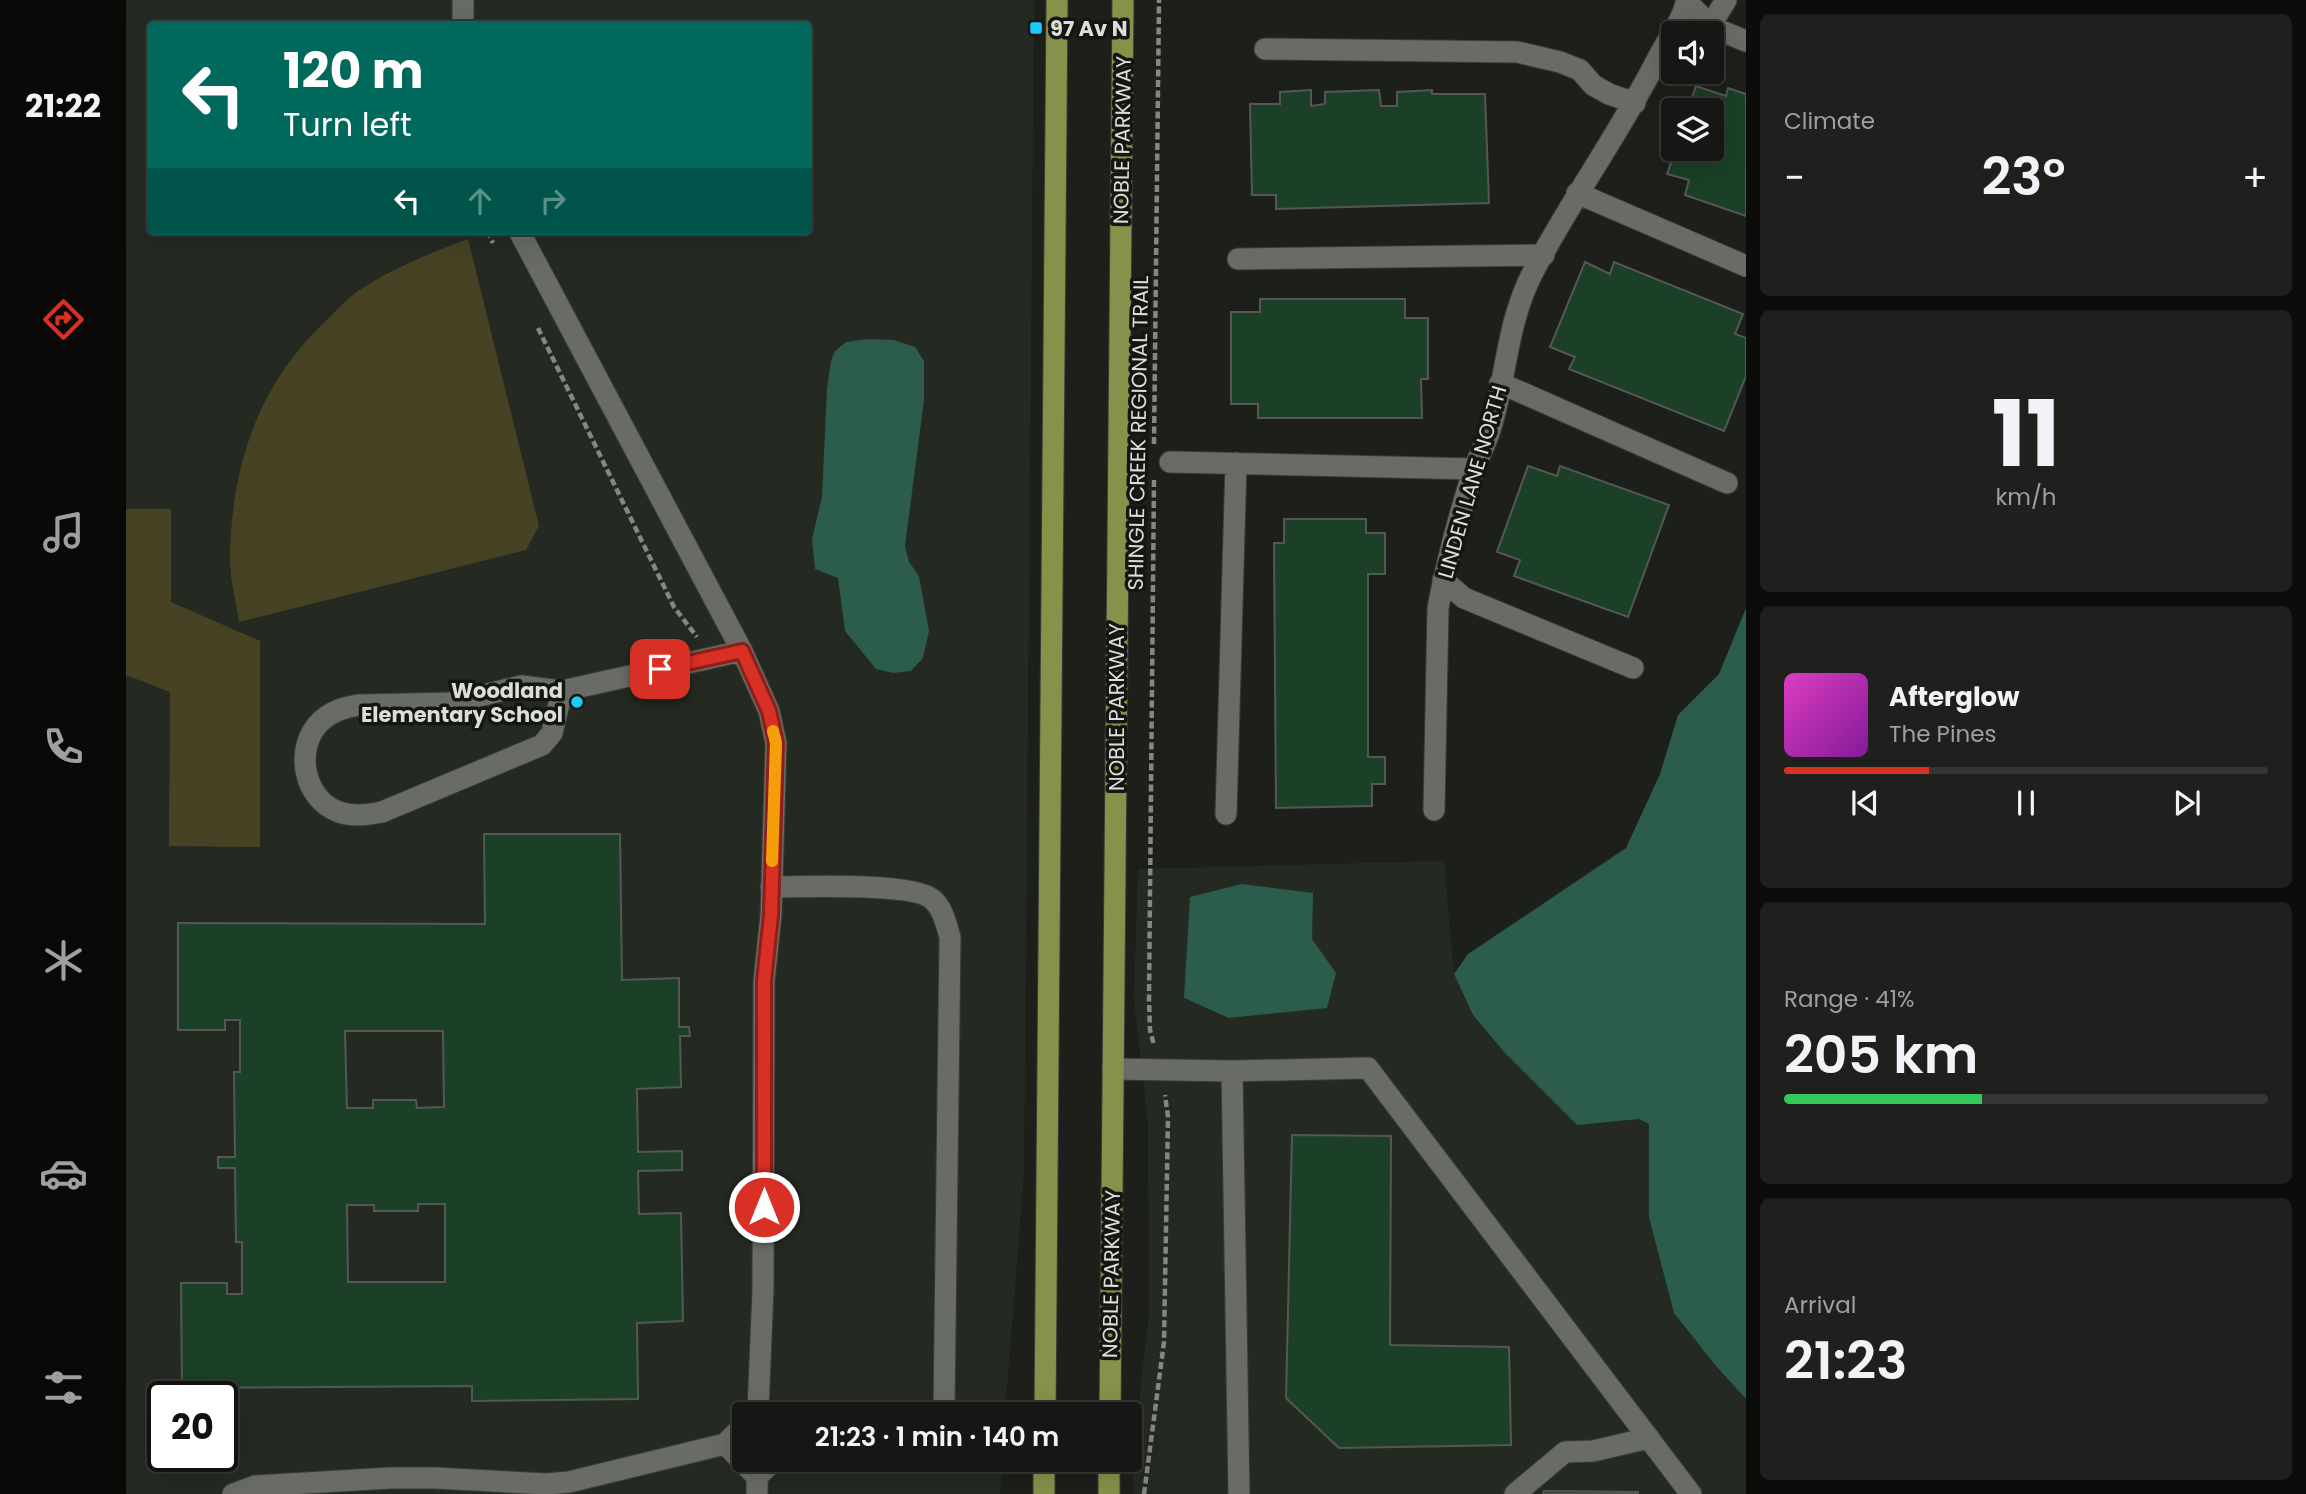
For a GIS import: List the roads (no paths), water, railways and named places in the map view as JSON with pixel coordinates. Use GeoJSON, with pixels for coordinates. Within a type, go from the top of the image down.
{"type":"FeatureCollection","features":[{"type":"Feature","properties":{"kind":"main road"},"geometry":{"type":"LineString","coordinates":[[1045,1402],[1057,0]]}},
{"type":"Feature","properties":{"kind":"main road","name":"NOBLE PARKWAY"},"geometry":{"type":"LineString","coordinates":[[1110,1402],[1123,0]]}},
{"type":"Feature","properties":{"kind":"main road"},"geometry":{"type":"LineString","coordinates":[[1044,1472],[1044,1494]]}},
{"type":"Feature","properties":{"kind":"main road"},"geometry":{"type":"LineString","coordinates":[[1109,1472],[1109,1494]]}},
{"type":"Feature","properties":{"kind":"street"},"geometry":{"type":"LineString","coordinates":[[463,0],[463,21]]}},
{"type":"Feature","properties":{"kind":"street"},"geometry":{"type":"LineString","coordinates":[[1714,21],[1726,0]]}},
{"type":"Feature","properties":{"kind":"street"},"geometry":{"type":"LineString","coordinates":[[1687,1],[1702,21]]}},
{"type":"Feature","properties":{"kind":"street","name":"LINDEN LANE NORTH"},"geometry":{"type":"LineString","coordinates":[[1434,810],[1435,652],[1438,608],[1443,580],[1474,469],[1490,430],[1520,304],[1577,193],[1635,103],[1667,41],[1684,15],[1687,1]]}},
{"type":"Feature","properties":{"kind":"street"},"geometry":{"type":"LineString","coordinates":[[1724,34],[1746,41]]}},
{"type":"Feature","properties":{"kind":"street"},"geometry":{"type":"LineString","coordinates":[[1265,49],[1517,52],[1560,62],[1580,70],[1593,85],[1635,103]]}},
{"type":"Feature","properties":{"kind":"street","name":"LINDEN LANE NORTH"},"geometry":{"type":"LineString","coordinates":[[1635,103],[1661,78]]}},
{"type":"Feature","properties":{"kind":"street"},"geometry":{"type":"LineString","coordinates":[[1577,193],[1746,266]]}},
{"type":"Feature","properties":{"kind":"street"},"geometry":{"type":"LineString","coordinates":[[521,235],[742,651],[769,711],[776,743],[771,887],[764,981],[763,1290],[755,1402]]}},
{"type":"Feature","properties":{"kind":"street"},"geometry":{"type":"LineString","coordinates":[[1238,259],[1544,255]]}},
{"type":"Feature","properties":{"kind":"street"},"geometry":{"type":"LineString","coordinates":[[1500,383],[1727,483]]}},
{"type":"Feature","properties":{"kind":"street"},"geometry":{"type":"LineString","coordinates":[[1159,462],[1474,469]]}},
{"type":"Feature","properties":{"kind":"street"},"geometry":{"type":"LineString","coordinates":[[1226,814],[1236,463]]}},
{"type":"Feature","properties":{"kind":"street"},"geometry":{"type":"LineString","coordinates":[[1443,580],[1464,598],[1633,668]]}},
{"type":"Feature","properties":{"kind":"street"},"geometry":{"type":"LineString","coordinates":[[562,691],[552,733],[542,746],[382,812],[354,815],[342,813],[323,802],[311,786],[305,764],[307,739],[321,720],[332,712],[359,705],[450,703],[521,686],[562,691],[742,651]]}},
{"type":"Feature","properties":{"kind":"street"},"geometry":{"type":"LineString","coordinates":[[771,887],[906,889],[931,897],[943,914],[950,937],[944,1402]]}},
{"type":"Feature","properties":{"kind":"street"},"geometry":{"type":"LineString","coordinates":[[1113,1069],[1232,1071],[1368,1068],[1691,1494]]}},
{"type":"Feature","properties":{"kind":"street"},"geometry":{"type":"LineString","coordinates":[[1232,1071],[1239,1494]]}},
{"type":"Feature","properties":{"kind":"street"},"geometry":{"type":"LineString","coordinates":[[233,1494],[255,1486],[390,1478],[547,1484],[569,1482],[725,1444],[732,1437]]}},
{"type":"Feature","properties":{"kind":"street"},"geometry":{"type":"LineString","coordinates":[[1515,1494],[1565,1452],[1594,1451],[1648,1438]]}},
{"type":"Feature","properties":{"kind":"street"},"geometry":{"type":"LineString","coordinates":[[725,1444],[757,1485]]}},
{"type":"Feature","properties":{"kind":"place","name":"97 Av N"},"geometry":{"type":"Point","coordinates":[1036,28]}},
{"type":"Feature","properties":{"kind":"place","name":"Woodland Elementary School"},"geometry":{"type":"Point","coordinates":[577,702]}}]}
